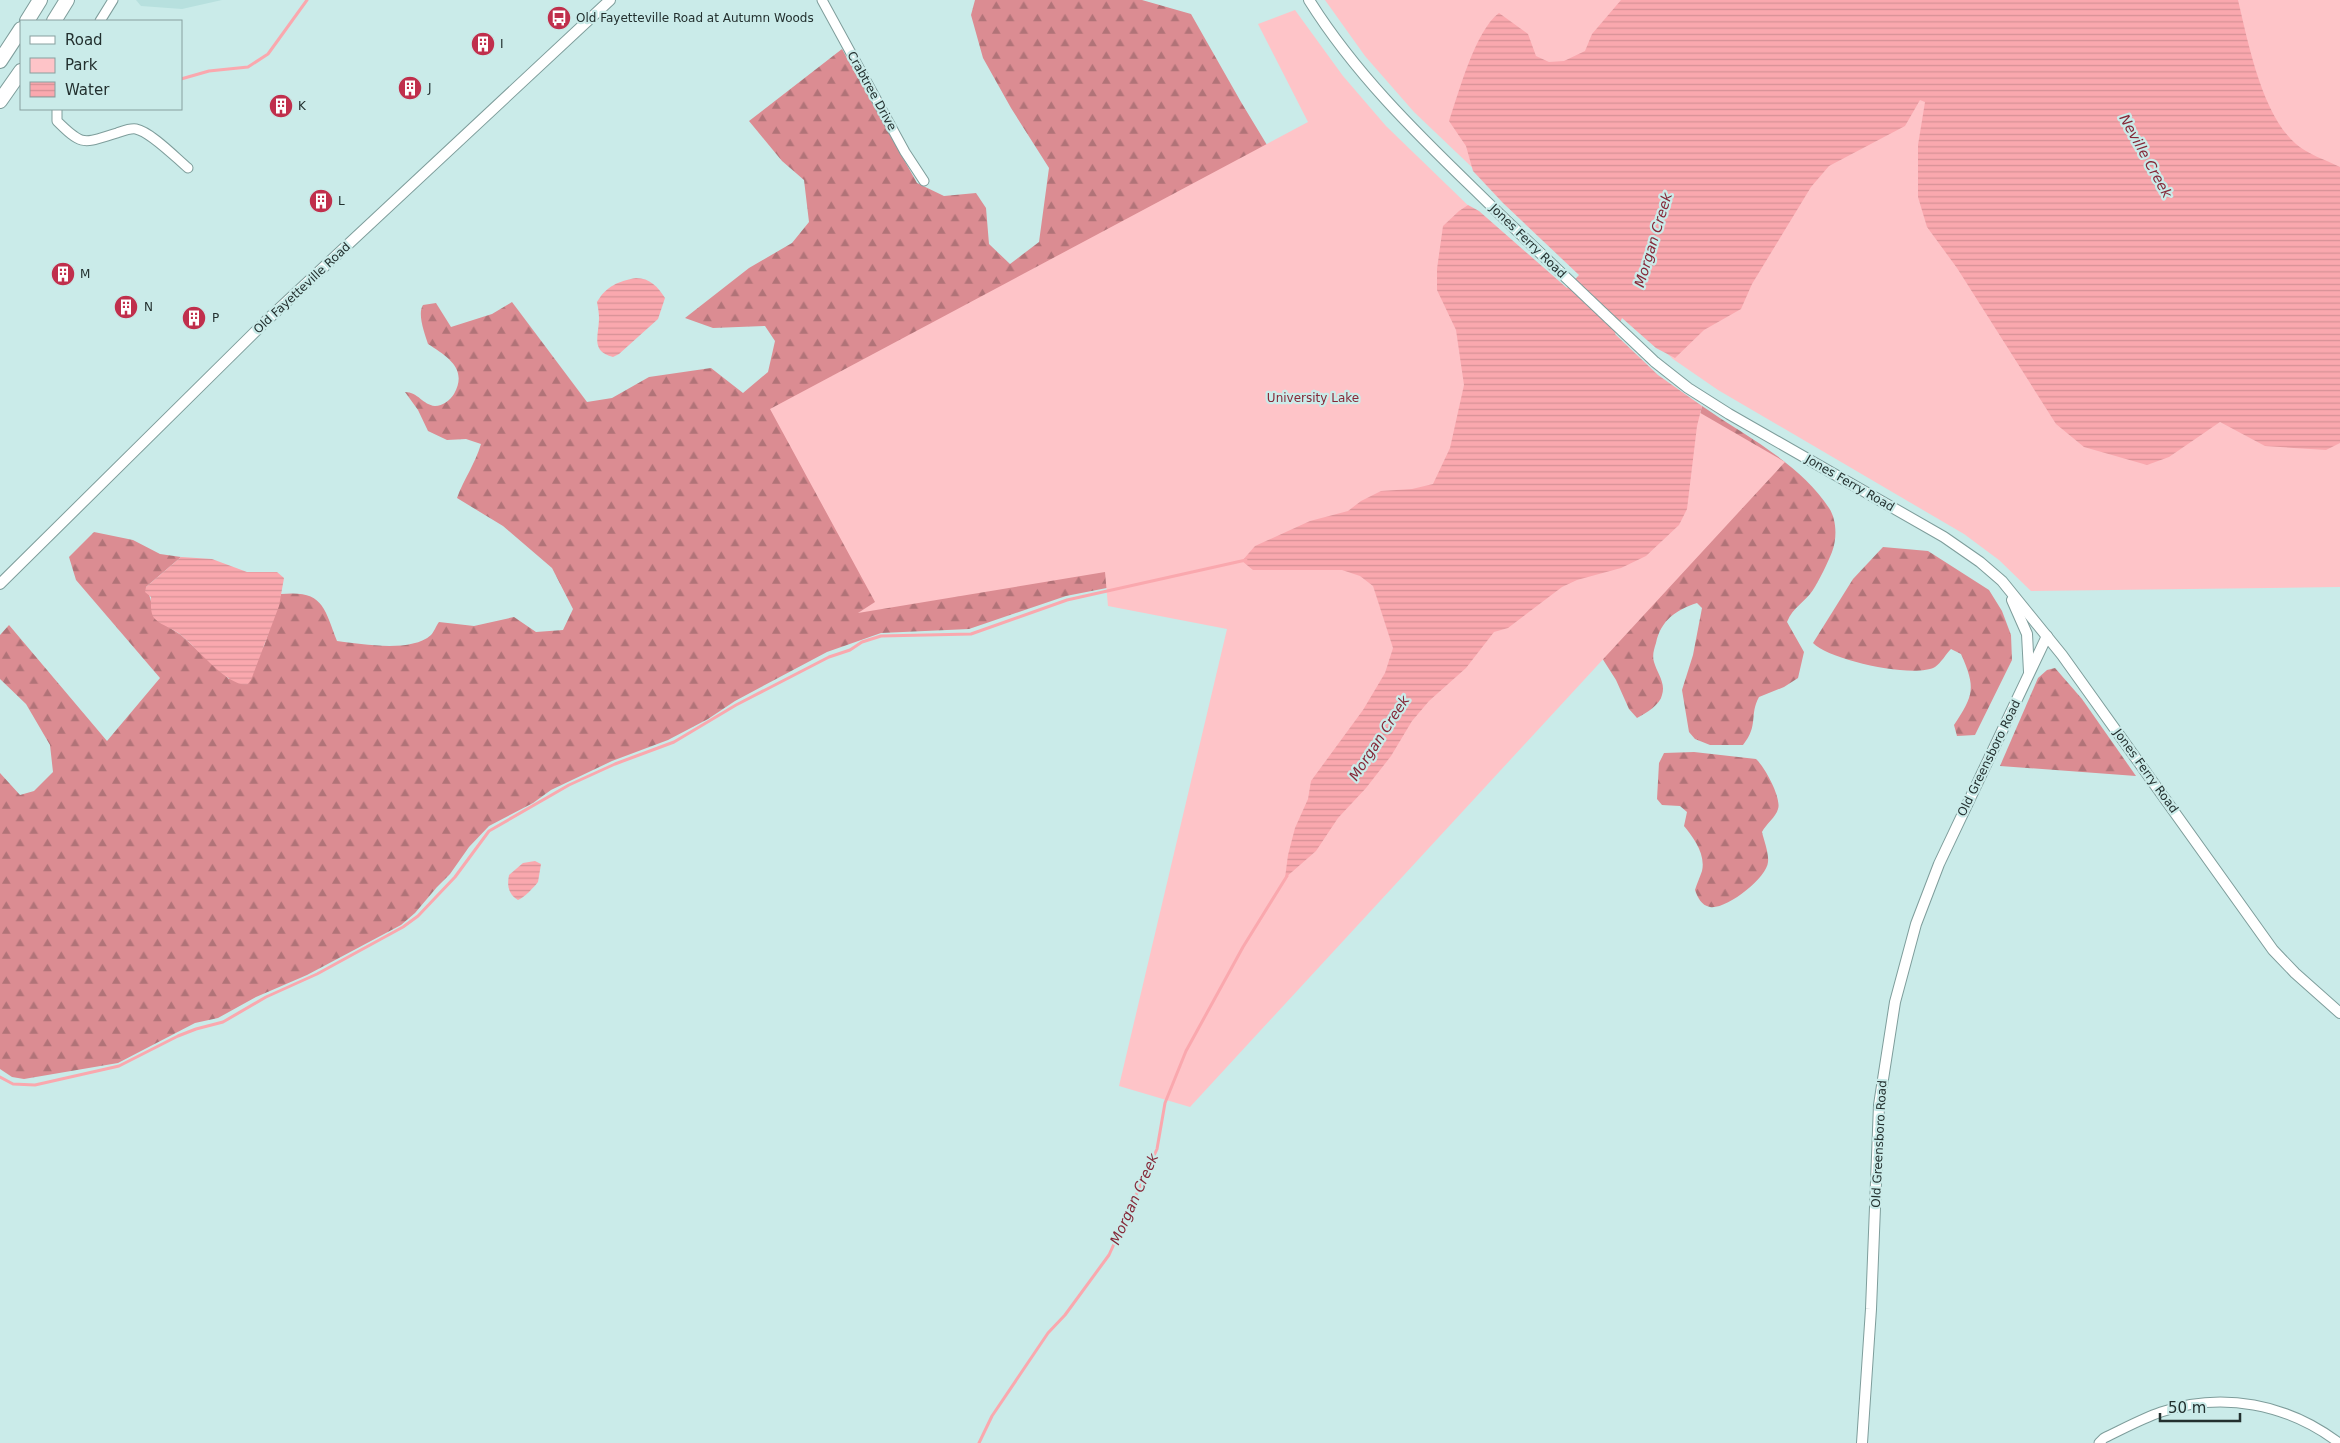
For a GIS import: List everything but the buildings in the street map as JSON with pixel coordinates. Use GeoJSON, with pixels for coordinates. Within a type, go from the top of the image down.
{"type":"FeatureCollection","features":[{"type":"Feature","properties":{"kind":"highway"},"geometry":{"type":"LineString","coordinates":[[28,20],[40,0]]}},
{"type":"Feature","properties":{"kind":"highway"},"geometry":{"type":"LineString","coordinates":[[55,20],[67,0]]}},
{"type":"Feature","properties":{"kind":"highway"},"geometry":{"type":"LineString","coordinates":[[0,61],[20,31]]}},
{"type":"Feature","properties":{"kind":"highway"},"geometry":{"type":"LineString","coordinates":[[0,101],[20,72]]}},
{"type":"Feature","properties":{"kind":"street"},"geometry":{"type":"LineString","coordinates":[[101,20],[113,0]]}},
{"type":"Feature","properties":{"kind":"street","name":"Old Fayetteville Road"},"geometry":{"type":"LineString","coordinates":[[0,584],[274,314],[610,0]]}},
{"type":"Feature","properties":{"kind":"street","name":"Crabtree Drive"},"geometry":{"type":"LineString","coordinates":[[822,0],[905,152],[924,181]]}},
{"type":"Feature","properties":{"kind":"street","name":"Jones Ferry Road"},"geometry":{"type":"LineString","coordinates":[[1309,0],[1330,34],[1384,98],[1516,231],[1655,362],[1688,388],[1729,414],[1944,537],[1980,562],[2002,581],[2048,636],[2273,950],[2340,1014]]}},
{"type":"Feature","properties":{"kind":"street"},"geometry":{"type":"LineString","coordinates":[[57,110],[57,121],[74,138],[86,142],[127,130],[137,129],[156,141],[188,168]]}},
{"type":"Feature","properties":{"kind":"street"},"geometry":{"type":"LineString","coordinates":[[2002,581],[2020,614],[2026,630],[2030,654],[2029,676]]}},
{"type":"Feature","properties":{"kind":"street","name":"Old Greensboro Road"},"geometry":{"type":"LineString","coordinates":[[1862,1443],[1872,1300],[1879,1105],[1895,1002],[1916,924],[1939,864],[2048,636]]}},
{"type":"Feature","properties":{"kind":"street"},"geometry":{"type":"LineString","coordinates":[[2099,1443],[2104,1438],[2162,1412],[2197,1403],[2216,1402],[2256,1405],[2287,1413],[2316,1427],[2339,1443]]}},
{"type":"Feature","properties":{"kind":"shaded area"},"geometry":{"type":"Polygon","coordinates":[[[136,0],[222,0],[182,9],[141,6],[136,0]]]}},
{"type":"Feature","properties":{"kind":"green space"},"geometry":{"type":"Polygon","coordinates":[[[975,0],[1142,0],[1191,14],[1241,102],[1450,448],[1122,585],[1066,596],[969,629],[881,633],[827,652],[735,701],[708,719],[668,740],[612,761],[551,790],[533,803],[489,826],[469,847],[450,874],[415,913],[401,925],[307,975],[256,997],[218,1018],[195,1023],[118,1063],[24,1079],[12,1077],[0,1069],[0,773],[20,795],[34,791],[53,772],[50,745],[26,704],[0,679],[0,635],[9,625],[107,741],[160,678],[76,580],[69,557],[94,532],[133,540],[160,554],[181,557],[146,587],[156,619],[181,635],[229,679],[260,652],[264,646],[281,594],[295,593],[306,595],[320,603],[325,610],[337,641],[399,646],[422,641],[431,635],[439,622],[474,626],[514,617],[536,632],[563,630],[573,609],[552,568],[503,526],[457,498],[481,444],[466,439],[447,440],[428,431],[418,410],[405,392],[413,394],[431,405],[438,406],[454,394],[458,385],[459,377],[454,364],[428,344],[421,319],[423,305],[436,303],[451,327],[492,314],[512,302],[587,402],[612,398],[649,377],[711,368],[743,393],[768,372],[775,341],[765,326],[713,328],[685,318],[749,268],[792,243],[809,222],[804,180],[782,161],[749,121],[842,49],[917,183],[944,196],[976,193],[986,208],[989,244],[1010,264],[1039,242],[1049,168],[1011,108],[983,58],[971,15],[975,0]]]}},
{"type":"Feature","properties":{"kind":"green space"},"geometry":{"type":"Polygon","coordinates":[[[1325,0],[2340,0],[2340,587],[2031,591],[1999,560],[1964,534],[1718,390],[1673,359],[1414,112],[1365,56],[1325,0]]]}},
{"type":"Feature","properties":{"kind":"green space","name":"University Lake"},"geometry":{"type":"Polygon","coordinates":[[[1295,10],[1343,76],[1386,126],[1631,363],[1690,407],[1785,462],[1190,1107],[1119,1086],[1227,629],[1108,606],[1105,572],[858,613],[875,602],[770,409],[1308,122],[1258,24],[1295,10]]]}},
{"type":"Feature","properties":{"kind":"green space"},"geometry":{"type":"Polygon","coordinates":[[[1702,406],[1771,451],[1803,477],[1829,508],[1835,524],[1834,547],[1823,571],[1813,590],[1792,612],[1787,622],[1804,652],[1798,678],[1784,687],[1759,697],[1756,703],[1751,732],[1743,745],[1710,745],[1695,739],[1689,732],[1682,690],[1693,655],[1702,608],[1697,603],[1682,609],[1670,617],[1658,635],[1653,657],[1663,686],[1661,699],[1656,705],[1637,718],[1629,709],[1616,680],[1595,647],[1697,426],[1702,406]]]}},
{"type":"Feature","properties":{"kind":"green space"},"geometry":{"type":"Polygon","coordinates":[[[1883,547],[1928,551],[1989,590],[2002,611],[2011,635],[2012,660],[1975,735],[1957,736],[1954,725],[1966,706],[1971,691],[1969,675],[1961,654],[1951,649],[1935,667],[1909,671],[1872,666],[1853,661],[1836,656],[1813,643],[1853,579],[1883,547]]]}},
{"type":"Feature","properties":{"kind":"green space"},"geometry":{"type":"Polygon","coordinates":[[[2055,668],[2082,699],[2136,776],[2000,766],[2038,678],[2047,670],[2055,668]]]}},
{"type":"Feature","properties":{"kind":"green space"},"geometry":{"type":"Polygon","coordinates":[[[1694,752],[1756,759],[1772,782],[1779,804],[1775,815],[1762,832],[1768,855],[1766,869],[1745,892],[1717,907],[1704,905],[1695,890],[1703,865],[1695,841],[1684,826],[1687,812],[1680,806],[1662,805],[1657,799],[1659,763],[1664,753],[1694,752]]]}},
{"type":"Feature","properties":{"kind":"water","name":"Neville Creek"},"geometry":{"type":"Polygon","coordinates":[[[1621,0],[2238,0],[2258,77],[2274,115],[2284,131],[2300,148],[2340,167],[2340,443],[2326,450],[2265,446],[2220,422],[2169,457],[2147,465],[2084,447],[2056,424],[1957,268],[1927,227],[1918,197],[1918,145],[1925,102],[1920,100],[1905,126],[1829,166],[1811,187],[1752,284],[1741,309],[1704,330],[1675,358],[1656,348],[1622,318],[1615,334],[1658,375],[1702,406],[1697,426],[1687,509],[1679,525],[1646,556],[1621,568],[1577,580],[1562,587],[1508,628],[1494,632],[1466,668],[1429,701],[1412,721],[1391,756],[1366,788],[1338,818],[1316,851],[1285,878],[1288,855],[1295,828],[1308,799],[1311,781],[1363,710],[1385,673],[1393,648],[1373,586],[1360,576],[1342,570],[1253,570],[1242,561],[1255,546],[1310,521],[1348,511],[1361,501],[1381,491],[1412,489],[1433,484],[1450,448],[1464,385],[1456,330],[1437,290],[1437,269],[1443,226],[1459,211],[1468,205],[1479,211],[1567,288],[1579,275],[1503,203],[1473,171],[1466,146],[1449,121],[1475,47],[1482,33],[1499,13],[1528,34],[1536,56],[1549,62],[1564,61],[1585,51],[1592,34],[1621,0]]]}},
{"type":"Feature","properties":{"kind":"water"},"geometry":{"type":"Polygon","coordinates":[[[641,278],[653,284],[665,298],[658,319],[619,354],[613,357],[601,351],[598,347],[599,316],[597,302],[609,288],[641,278]]]}},
{"type":"Feature","properties":{"kind":"water"},"geometry":{"type":"Polygon","coordinates":[[[181,557],[212,559],[247,572],[277,572],[284,578],[279,606],[251,680],[247,685],[230,679],[221,673],[189,642],[153,617],[151,597],[145,592],[146,587],[181,557]]]}},
{"type":"Feature","properties":{"kind":"water"},"geometry":{"type":"Polygon","coordinates":[[[535,861],[541,864],[538,882],[526,895],[518,900],[509,889],[509,875],[523,863],[535,861]]]}},
{"type":"Feature","properties":{"kind":"waterway"},"geometry":{"type":"LineString","coordinates":[[182,79],[209,71],[248,67],[268,54],[307,0]]}},
{"type":"Feature","properties":{"kind":"waterway"},"geometry":{"type":"LineString","coordinates":[[0,1077],[13,1084],[35,1085],[119,1066],[178,1036],[223,1022],[266,997],[317,974],[403,927],[418,916],[455,877],[489,831],[569,785],[615,764],[674,742],[736,705],[829,657],[850,650],[862,642],[881,636],[971,634],[1067,600],[1246,560]]}},
{"type":"Feature","properties":{"kind":"waterway","name":"Morgan Creek"},"geometry":{"type":"LineString","coordinates":[[979,1443],[992,1416],[1048,1333],[1065,1315],[1109,1255],[1157,1149],[1165,1103],[1186,1051],[1243,947],[1287,876]]}},
{"type":"Feature","properties":{"kind":"place","name":"Old Fayetteville Road at Autumn Woods"},"geometry":{"type":"Point","coordinates":[559,18]}},
{"type":"Feature","properties":{"kind":"place","name":"I"},"geometry":{"type":"Point","coordinates":[483,44]}},
{"type":"Feature","properties":{"kind":"place","name":"J"},"geometry":{"type":"Point","coordinates":[410,88]}},
{"type":"Feature","properties":{"kind":"place","name":"K"},"geometry":{"type":"Point","coordinates":[281,106]}},
{"type":"Feature","properties":{"kind":"place","name":"L"},"geometry":{"type":"Point","coordinates":[321,201]}},
{"type":"Feature","properties":{"kind":"place","name":"M"},"geometry":{"type":"Point","coordinates":[63,274]}},
{"type":"Feature","properties":{"kind":"place","name":"N"},"geometry":{"type":"Point","coordinates":[126,307]}},
{"type":"Feature","properties":{"kind":"place","name":"P"},"geometry":{"type":"Point","coordinates":[194,318]}}]}
